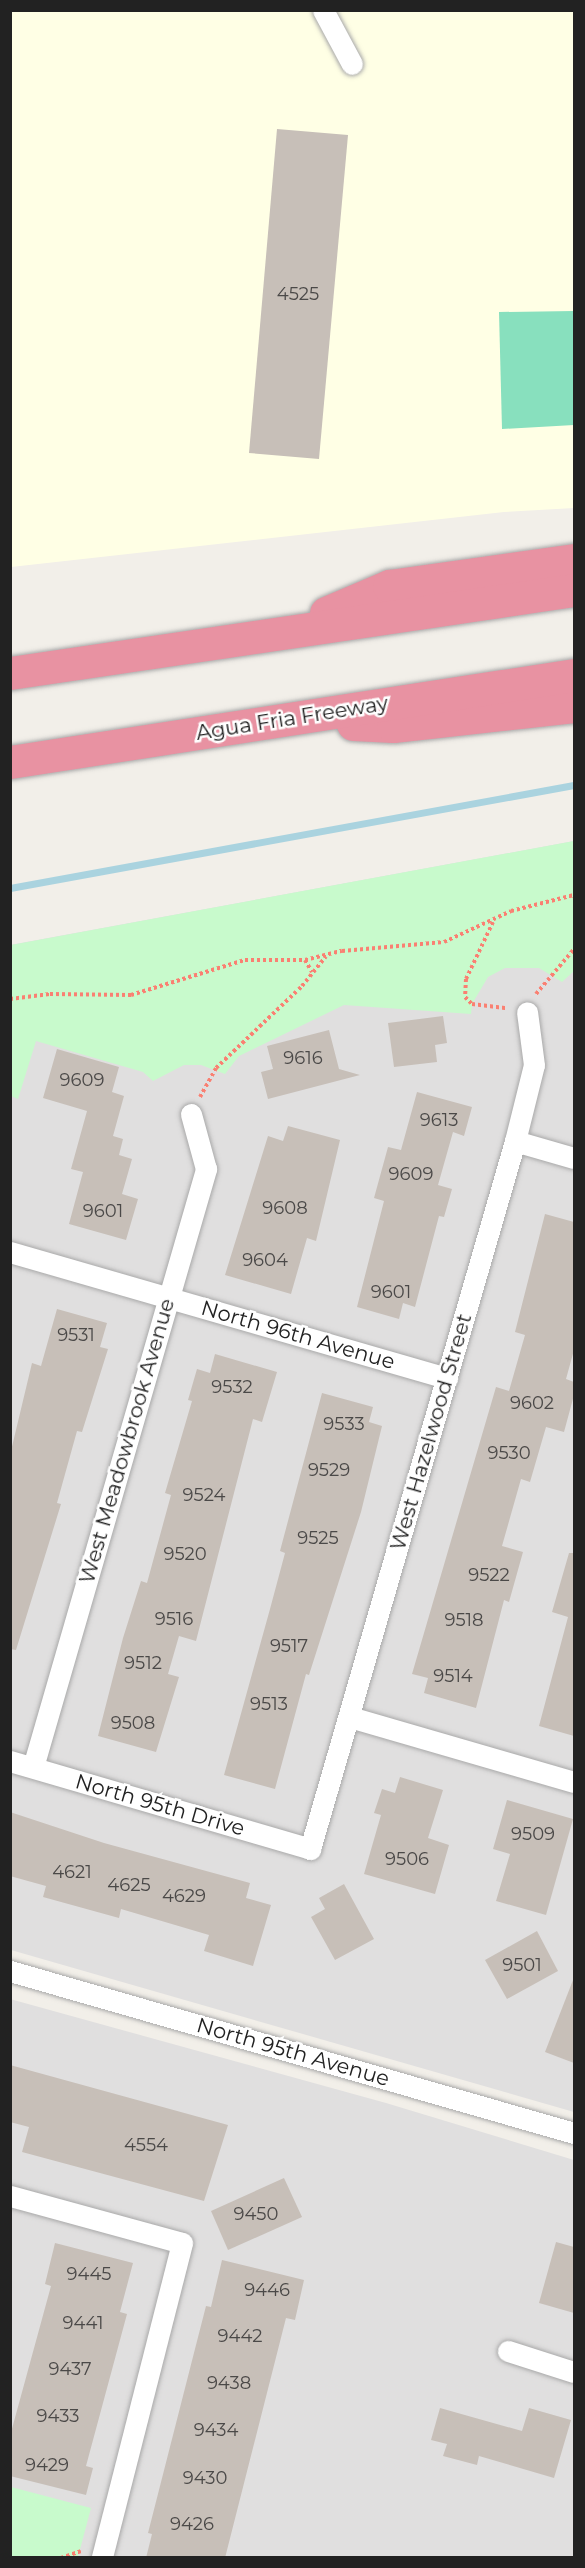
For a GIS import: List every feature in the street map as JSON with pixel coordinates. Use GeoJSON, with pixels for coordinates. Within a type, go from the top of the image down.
{"type":"FeatureCollection","features":[{"type":"Feature","properties":{"kind":"highway"},"geometry":{"type":"LineString","coordinates":[[286,631],[389,586],[574,560]]}},
{"type":"Feature","properties":{"kind":"highway"},"geometry":{"type":"LineString","coordinates":[[10,673],[574,590]]}},
{"type":"Feature","properties":{"kind":"highway","name":"Agua Fria Freeway"},"geometry":{"type":"LineString","coordinates":[[10,762],[574,675]]}},
{"type":"Feature","properties":{"kind":"highway"},"geometry":{"type":"LineString","coordinates":[[277,720],[393,726],[574,706]]}},
{"type":"Feature","properties":{"kind":"street"},"geometry":{"type":"LineString","coordinates":[[323,10],[352,64]]}},
{"type":"Feature","properties":{"kind":"street","name":"West Hazelwood Street"},"geometry":{"type":"LineString","coordinates":[[310,1849],[515,1141],[534,1065],[527,1012]]}},
{"type":"Feature","properties":{"kind":"street","name":"West Meadowbrook Avenue"},"geometry":{"type":"LineString","coordinates":[[33,1767],[206,1169],[191,1114]]}},
{"type":"Feature","properties":{"kind":"street"},"geometry":{"type":"LineString","coordinates":[[515,1141],[574,1158]]}},
{"type":"Feature","properties":{"kind":"street","name":"North 96th Avenue"},"geometry":{"type":"LineString","coordinates":[[10,1252],[447,1378]]}},
{"type":"Feature","properties":{"kind":"street"},"geometry":{"type":"LineString","coordinates":[[350,1717],[574,1782]]}},
{"type":"Feature","properties":{"kind":"street","name":"North 95th Drive"},"geometry":{"type":"LineString","coordinates":[[10,1761],[310,1849]]}},
{"type":"Feature","properties":{"kind":"street","name":"North 95th Avenue"},"geometry":{"type":"LineString","coordinates":[[10,1971],[574,2133]]}},
{"type":"Feature","properties":{"kind":"street"},"geometry":{"type":"LineString","coordinates":[[10,2196],[182,2243],[102,2558]]}},
{"type":"Feature","properties":{"kind":"street"},"geometry":{"type":"LineString","coordinates":[[508,2350],[574,2372]]}},
{"type":"Feature","properties":{"kind":"path"},"geometry":{"type":"LineString","coordinates":[[10,999],[50,994],[131,995],[245,960],[306,960],[342,951],[444,942],[493,922],[511,911],[574,895]]}},
{"type":"Feature","properties":{"kind":"path"},"geometry":{"type":"LineString","coordinates":[[493,922],[466,979],[465,997],[472,1004],[527,1012],[552,971],[574,949]]}},
{"type":"Feature","properties":{"kind":"path"},"geometry":{"type":"LineString","coordinates":[[191,1114],[216,1068],[312,973],[326,955]]}},
{"type":"Feature","properties":{"kind":"path"},"geometry":{"type":"LineString","coordinates":[[306,960],[312,973]]}},
{"type":"Feature","properties":{"kind":"shaded area"},"geometry":{"type":"Polygon","coordinates":[[[10,11],[574,11],[574,508],[504,512],[11,567],[10,11]]]}},
{"type":"Feature","properties":{"kind":"shaded area"},"geometry":{"type":"Polygon","coordinates":[[[574,841],[574,2112],[11,1950],[10,945],[574,841]]]}},
{"type":"Feature","properties":{"kind":"shaded area"},"geometry":{"type":"Polygon","coordinates":[[[10,1999],[386,2103],[574,2160],[574,2557],[11,2557],[10,1999]]]}},
{"type":"Feature","properties":{"kind":"green space"},"geometry":{"type":"Polygon","coordinates":[[[574,311],[574,425],[502,429],[499,312],[574,311]]]}},
{"type":"Feature","properties":{"kind":"green space"},"geometry":{"type":"Polygon","coordinates":[[[574,841],[574,971],[562,982],[539,968],[505,968],[488,977],[472,1004],[471,1014],[344,1005],[239,1056],[225,1074],[201,1065],[184,1065],[153,1081],[143,1072],[36,1041],[18,1099],[11,1096],[11,945],[574,841]]]}},
{"type":"Feature","properties":{"kind":"green space"},"geometry":{"type":"Polygon","coordinates":[[[11,2487],[91,2508],[78,2557],[11,2557],[11,2487]]]}},
{"type":"Feature","properties":{"kind":"building"},"geometry":{"type":"Polygon","coordinates":[[[277,129],[348,135],[319,459],[249,453],[277,129]]]}},
{"type":"Feature","properties":{"kind":"building"},"geometry":{"type":"Polygon","coordinates":[[[443,1016],[447,1043],[435,1045],[437,1062],[394,1067],[388,1023],[443,1016]]]}},
{"type":"Feature","properties":{"kind":"building"},"geometry":{"type":"Polygon","coordinates":[[[329,1030],[339,1069],[360,1075],[268,1099],[261,1072],[273,1069],[267,1046],[329,1030]]]}},
{"type":"Feature","properties":{"kind":"building"},"geometry":{"type":"Polygon","coordinates":[[[57,1049],[119,1067],[112,1092],[124,1096],[113,1136],[123,1139],[119,1155],[132,1159],[122,1194],[138,1199],[126,1240],[69,1224],[83,1172],[71,1169],[87,1111],[43,1098],[57,1049]]]}},
{"type":"Feature","properties":{"kind":"building"},"geometry":{"type":"Polygon","coordinates":[[[417,1092],[472,1107],[464,1136],[453,1132],[438,1185],[452,1189],[444,1217],[439,1216],[415,1307],[403,1303],[399,1319],[357,1307],[384,1201],[374,1198],[388,1147],[401,1150],[417,1092]]]}},
{"type":"Feature","properties":{"kind":"building"},"geometry":{"type":"Polygon","coordinates":[[[288,1126],[340,1140],[316,1241],[307,1238],[291,1294],[225,1275],[268,1136],[283,1141],[288,1126]]]}},
{"type":"Feature","properties":{"kind":"building"},"geometry":{"type":"Polygon","coordinates":[[[545,1214],[574,1222],[574,1350],[566,1379],[574,1382],[574,1395],[564,1432],[546,1427],[530,1482],[521,1479],[502,1546],[523,1552],[509,1602],[504,1600],[476,1708],[424,1693],[428,1678],[412,1674],[496,1387],[509,1391],[525,1335],[515,1332],[545,1214]]]}},
{"type":"Feature","properties":{"kind":"building"},"geometry":{"type":"Polygon","coordinates":[[[57,1309],[107,1323],[100,1347],[108,1349],[82,1432],[77,1431],[57,1503],[61,1504],[16,1650],[10,1649],[10,1455],[32,1363],[41,1366],[57,1309]]]}},
{"type":"Feature","properties":{"kind":"building"},"geometry":{"type":"Polygon","coordinates":[[[215,1354],[277,1372],[262,1422],[253,1419],[196,1641],[179,1636],[168,1674],[179,1677],[156,1752],[98,1736],[123,1638],[141,1581],[147,1583],[171,1495],[165,1493],[192,1401],[188,1400],[197,1369],[210,1373],[215,1354]]]}},
{"type":"Feature","properties":{"kind":"building"},"geometry":{"type":"Polygon","coordinates":[[[322,1393],[373,1407],[369,1422],[382,1426],[361,1512],[309,1675],[306,1674],[275,1789],[224,1775],[285,1553],[280,1551],[322,1393]]]}},
{"type":"Feature","properties":{"kind":"building"},"geometry":{"type":"Polygon","coordinates":[[[569,1553],[574,1553],[574,1736],[539,1726],[568,1617],[552,1612],[569,1553]]]}},
{"type":"Feature","properties":{"kind":"building"},"geometry":{"type":"Polygon","coordinates":[[[400,1777],[443,1790],[428,1838],[449,1845],[435,1894],[364,1874],[381,1815],[374,1813],[382,1789],[395,1793],[400,1777]]]}},
{"type":"Feature","properties":{"kind":"building"},"geometry":{"type":"Polygon","coordinates":[[[507,1800],[573,1819],[546,1915],[496,1901],[510,1854],[493,1849],[507,1800]]]}},
{"type":"Feature","properties":{"kind":"building"},"geometry":{"type":"Polygon","coordinates":[[[10,1812],[104,1843],[250,1883],[246,1898],[271,1905],[253,1966],[204,1951],[209,1935],[121,1909],[119,1918],[43,1897],[46,1886],[10,1876],[10,1812]]]}},
{"type":"Feature","properties":{"kind":"building"},"geometry":{"type":"Polygon","coordinates":[[[344,1884],[374,1939],[335,1960],[311,1917],[325,1909],[319,1898],[344,1884]]]}},
{"type":"Feature","properties":{"kind":"building"},"geometry":{"type":"Polygon","coordinates":[[[537,1931],[558,1971],[507,1999],[485,1960],[537,1931]]]}},
{"type":"Feature","properties":{"kind":"building"},"geometry":{"type":"Polygon","coordinates":[[[574,1981],[574,2063],[545,2052],[574,1981]]]}},
{"type":"Feature","properties":{"kind":"building"},"geometry":{"type":"Polygon","coordinates":[[[10,2065],[228,2125],[204,2201],[22,2152],[29,2127],[10,2122],[10,2065]]]}},
{"type":"Feature","properties":{"kind":"building"},"geometry":{"type":"Polygon","coordinates":[[[284,2178],[302,2217],[228,2250],[211,2211],[284,2178]]]}},
{"type":"Feature","properties":{"kind":"building"},"geometry":{"type":"Polygon","coordinates":[[[556,2242],[574,2247],[574,2313],[539,2303],[556,2242]]]}},
{"type":"Feature","properties":{"kind":"building"},"geometry":{"type":"Polygon","coordinates":[[[55,2243],[133,2263],[120,2312],[127,2314],[86,2466],[93,2468],[86,2495],[10,2476],[10,2436],[51,2286],[45,2284],[55,2243]]]}},
{"type":"Feature","properties":{"kind":"building"},"geometry":{"type":"Polygon","coordinates":[[[222,2260],[304,2280],[295,2320],[286,2318],[225,2558],[146,2558],[152,2534],[148,2533],[206,2306],[211,2307],[222,2260]]]}},
{"type":"Feature","properties":{"kind":"building"},"geometry":{"type":"Polygon","coordinates":[[[440,2408],[522,2431],[529,2408],[571,2420],[554,2478],[479,2456],[477,2465],[443,2456],[447,2444],[431,2440],[440,2408]]]}},
{"type":"Feature","properties":{"kind":"waterway"},"geometry":{"type":"LineString","coordinates":[[10,888],[574,785]]}}]}
